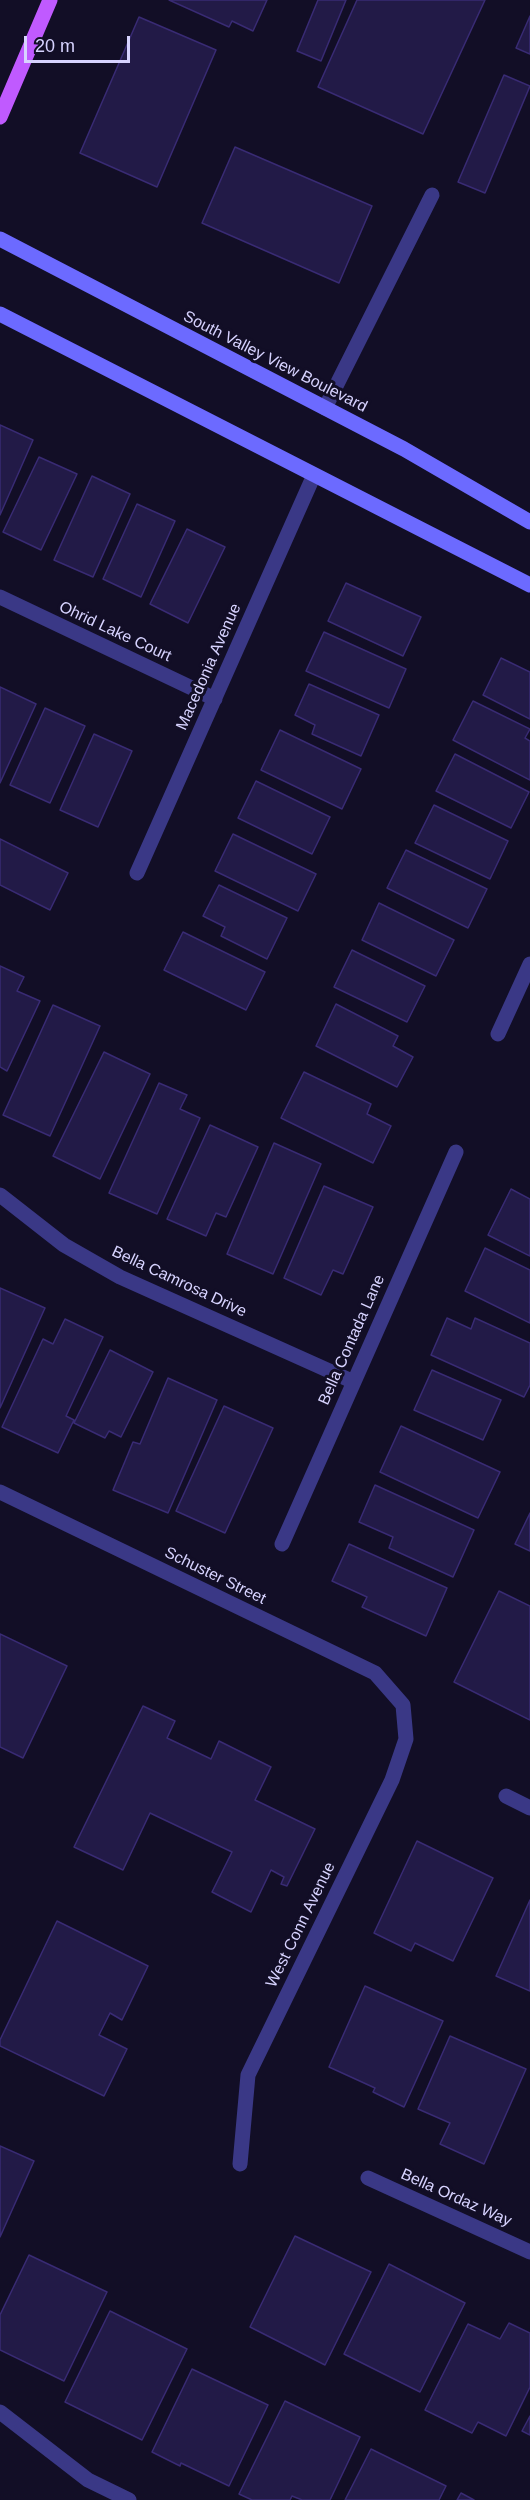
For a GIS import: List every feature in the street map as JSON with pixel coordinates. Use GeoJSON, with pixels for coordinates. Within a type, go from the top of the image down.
{"type":"FeatureCollection","features":[{"type":"Feature","properties":{"kind":"main road"},"geometry":{"type":"LineString","coordinates":[[0,117],[50,0]]}},
{"type":"Feature","properties":{"kind":"main road","name":"South Valley View Boulevard"},"geometry":{"type":"LineString","coordinates":[[0,239],[404,449],[530,522]]}},
{"type":"Feature","properties":{"kind":"main road"},"geometry":{"type":"LineString","coordinates":[[0,314],[530,585]]}},
{"type":"Feature","properties":{"kind":"street"},"geometry":{"type":"LineString","coordinates":[[325,408],[432,195]]}},
{"type":"Feature","properties":{"kind":"street","name":"Macedonia Avenue"},"geometry":{"type":"LineString","coordinates":[[137,873],[314,476]]}},
{"type":"Feature","properties":{"kind":"street","name":"Ohrid Lake Court"},"geometry":{"type":"LineString","coordinates":[[0,597],[215,699]]}},
{"type":"Feature","properties":{"kind":"street"},"geometry":{"type":"LineString","coordinates":[[498,1034],[530,964]]}},
{"type":"Feature","properties":{"kind":"street","name":"Bella Contada Lane"},"geometry":{"type":"LineString","coordinates":[[282,1544],[456,1152]]}},
{"type":"Feature","properties":{"kind":"street","name":"Bella Camrosa Drive"},"geometry":{"type":"LineString","coordinates":[[0,1195],[64,1245],[120,1277],[354,1382]]}},
{"type":"Feature","properties":{"kind":"street","name":"Schuster Street"},"geometry":{"type":"LineString","coordinates":[[0,1492],[375,1673],[403,1706]]}},
{"type":"Feature","properties":{"kind":"street","name":"West Conn Avenue"},"geometry":{"type":"LineString","coordinates":[[240,2164],[248,2075],[392,1780],[406,1739],[403,1706]]}},
{"type":"Feature","properties":{"kind":"street"},"geometry":{"type":"LineString","coordinates":[[507,1796],[530,1808]]}},
{"type":"Feature","properties":{"kind":"street","name":"Bella Ordaz Way"},"geometry":{"type":"LineString","coordinates":[[368,2178],[530,2252]]}},
{"type":"Feature","properties":{"kind":"street"},"geometry":{"type":"LineString","coordinates":[[0,2412],[88,2480],[129,2500]]}},
{"type":"Feature","properties":{"kind":"building"},"geometry":{"type":"Polygon","coordinates":[[[169,0],[267,0],[253,31],[232,21],[229,27],[169,0]]]}},
{"type":"Feature","properties":{"kind":"building"},"geometry":{"type":"Polygon","coordinates":[[[318,0],[346,0],[321,61],[297,51],[318,0]]]}},
{"type":"Feature","properties":{"kind":"building"},"geometry":{"type":"Polygon","coordinates":[[[357,0],[485,0],[423,134],[318,87],[357,0]]]}},
{"type":"Feature","properties":{"kind":"building"},"geometry":{"type":"Polygon","coordinates":[[[530,16],[530,54],[516,48],[530,16]]]}},
{"type":"Feature","properties":{"kind":"building"},"geometry":{"type":"Polygon","coordinates":[[[139,17],[216,50],[157,187],[80,153],[139,17]]]}},
{"type":"Feature","properties":{"kind":"building"},"geometry":{"type":"Polygon","coordinates":[[[504,75],[530,86],[485,193],[458,182],[504,75]]]}},
{"type":"Feature","properties":{"kind":"building"},"geometry":{"type":"Polygon","coordinates":[[[235,147],[372,206],[339,283],[202,223],[235,147]]]}},
{"type":"Feature","properties":{"kind":"building"},"geometry":{"type":"Polygon","coordinates":[[[0,425],[33,440],[0,515],[0,425]]]}},
{"type":"Feature","properties":{"kind":"building"},"geometry":{"type":"Polygon","coordinates":[[[39,457],[77,474],[41,550],[3,532],[39,457]]]}},
{"type":"Feature","properties":{"kind":"building"},"geometry":{"type":"Polygon","coordinates":[[[92,476],[130,494],[93,577],[54,560],[92,476]]]}},
{"type":"Feature","properties":{"kind":"building"},"geometry":{"type":"Polygon","coordinates":[[[137,504],[175,521],[141,597],[103,579],[137,504]]]}},
{"type":"Feature","properties":{"kind":"building"},"geometry":{"type":"Polygon","coordinates":[[[187,529],[225,547],[188,623],[150,604],[187,529]]]}},
{"type":"Feature","properties":{"kind":"building"},"geometry":{"type":"Polygon","coordinates":[[[346,583],[421,617],[403,656],[328,621],[346,583]]]}},
{"type":"Feature","properties":{"kind":"building"},"geometry":{"type":"Polygon","coordinates":[[[324,632],[406,669],[389,708],[306,671],[324,632]]]}},
{"type":"Feature","properties":{"kind":"building"},"geometry":{"type":"Polygon","coordinates":[[[501,658],[530,672],[530,719],[483,695],[501,658]]]}},
{"type":"Feature","properties":{"kind":"building"},"geometry":{"type":"Polygon","coordinates":[[[309,684],[379,715],[361,756],[312,734],[315,725],[295,715],[309,684]]]}},
{"type":"Feature","properties":{"kind":"building"},"geometry":{"type":"Polygon","coordinates":[[[0,687],[36,704],[0,783],[0,687]]]}},
{"type":"Feature","properties":{"kind":"building"},"geometry":{"type":"Polygon","coordinates":[[[473,701],[530,729],[525,738],[530,741],[530,780],[453,740],[473,701]]]}},
{"type":"Feature","properties":{"kind":"building"},"geometry":{"type":"Polygon","coordinates":[[[45,708],[85,726],[50,803],[10,785],[45,708]]]}},
{"type":"Feature","properties":{"kind":"building"},"geometry":{"type":"Polygon","coordinates":[[[280,730],[361,769],[342,809],[261,770],[280,730]]]}},
{"type":"Feature","properties":{"kind":"building"},"geometry":{"type":"Polygon","coordinates":[[[94,734],[132,751],[98,827],[60,810],[94,734]]]}},
{"type":"Feature","properties":{"kind":"building"},"geometry":{"type":"Polygon","coordinates":[[[455,754],[529,792],[511,828],[436,791],[455,754]]]}},
{"type":"Feature","properties":{"kind":"building"},"geometry":{"type":"Polygon","coordinates":[[[256,781],[330,817],[312,854],[238,818],[256,781]]]}},
{"type":"Feature","properties":{"kind":"building"},"geometry":{"type":"Polygon","coordinates":[[[434,805],[508,841],[490,879],[415,843],[434,805]]]}},
{"type":"Feature","properties":{"kind":"building"},"geometry":{"type":"Polygon","coordinates":[[[233,834],[316,874],[298,911],[215,871],[233,834]]]}},
{"type":"Feature","properties":{"kind":"building"},"geometry":{"type":"Polygon","coordinates":[[[0,839],[68,873],[50,910],[0,885],[0,839]]]}},
{"type":"Feature","properties":{"kind":"building"},"geometry":{"type":"Polygon","coordinates":[[[406,850],[487,889],[468,928],[387,888],[406,850]]]}},
{"type":"Feature","properties":{"kind":"building"},"geometry":{"type":"Polygon","coordinates":[[[219,885],[287,918],[267,959],[221,936],[225,927],[203,916],[219,885]]]}},
{"type":"Feature","properties":{"kind":"building"},"geometry":{"type":"Polygon","coordinates":[[[379,903],[454,940],[436,976],[362,940],[379,903]]]}},
{"type":"Feature","properties":{"kind":"building"},"geometry":{"type":"Polygon","coordinates":[[[183,932],[265,972],[246,1010],[164,970],[183,932]]]}},
{"type":"Feature","properties":{"kind":"building"},"geometry":{"type":"Polygon","coordinates":[[[352,950],[425,986],[407,1022],[334,987],[352,950]]]}},
{"type":"Feature","properties":{"kind":"building"},"geometry":{"type":"Polygon","coordinates":[[[0,966],[24,977],[17,991],[40,1001],[7,1071],[0,1067],[0,966]]]}},
{"type":"Feature","properties":{"kind":"building"},"geometry":{"type":"Polygon","coordinates":[[[336,1004],[398,1036],[393,1046],[413,1057],[397,1087],[316,1046],[336,1004]]]}},
{"type":"Feature","properties":{"kind":"building"},"geometry":{"type":"Polygon","coordinates":[[[53,1005],[100,1026],[50,1136],[3,1115],[53,1005]]]}},
{"type":"Feature","properties":{"kind":"building"},"geometry":{"type":"Polygon","coordinates":[[[104,1052],[150,1074],[100,1179],[53,1156],[104,1052]]]}},
{"type":"Feature","properties":{"kind":"building"},"geometry":{"type":"Polygon","coordinates":[[[304,1072],[371,1104],[367,1114],[391,1126],[373,1163],[281,1118],[304,1072]]]}},
{"type":"Feature","properties":{"kind":"building"},"geometry":{"type":"Polygon","coordinates":[[[159,1083],[187,1095],[180,1109],[200,1118],[157,1214],[109,1193],[159,1083]]]}},
{"type":"Feature","properties":{"kind":"building"},"geometry":{"type":"Polygon","coordinates":[[[210,1125],[258,1147],[226,1217],[216,1213],[206,1236],[167,1219],[210,1125]]]}},
{"type":"Feature","properties":{"kind":"building"},"geometry":{"type":"Polygon","coordinates":[[[274,1143],[321,1164],[273,1274],[227,1254],[274,1143]]]}},
{"type":"Feature","properties":{"kind":"building"},"geometry":{"type":"Polygon","coordinates":[[[324,1186],[373,1207],[343,1274],[333,1270],[321,1295],[284,1278],[324,1186]]]}},
{"type":"Feature","properties":{"kind":"building"},"geometry":{"type":"Polygon","coordinates":[[[511,1189],[530,1199],[530,1256],[488,1235],[511,1189]]]}},
{"type":"Feature","properties":{"kind":"building"},"geometry":{"type":"Polygon","coordinates":[[[485,1248],[530,1270],[530,1323],[465,1291],[485,1248]]]}},
{"type":"Feature","properties":{"kind":"building"},"geometry":{"type":"Polygon","coordinates":[[[0,1288],[45,1308],[0,1408],[0,1288]]]}},
{"type":"Feature","properties":{"kind":"building"},"geometry":{"type":"Polygon","coordinates":[[[447,1318],[471,1329],[475,1318],[530,1343],[530,1385],[524,1397],[431,1355],[447,1318]]]}},
{"type":"Feature","properties":{"kind":"building"},"geometry":{"type":"Polygon","coordinates":[[[65,1319],[103,1337],[66,1416],[74,1420],[58,1453],[2,1427],[43,1339],[53,1344],[65,1319]]]}},
{"type":"Feature","properties":{"kind":"building"},"geometry":{"type":"Polygon","coordinates":[[[110,1350],[153,1372],[121,1437],[109,1431],[105,1438],[74,1423],[110,1350]]]}},
{"type":"Feature","properties":{"kind":"building"},"geometry":{"type":"Polygon","coordinates":[[[432,1370],[501,1400],[483,1440],[414,1410],[432,1370]]]}},
{"type":"Feature","properties":{"kind":"building"},"geometry":{"type":"Polygon","coordinates":[[[168,1378],[217,1400],[168,1513],[113,1490],[133,1442],[140,1444],[168,1378]]]}},
{"type":"Feature","properties":{"kind":"building"},"geometry":{"type":"Polygon","coordinates":[[[224,1406],[273,1428],[225,1533],[176,1511],[224,1406]]]}},
{"type":"Feature","properties":{"kind":"building"},"geometry":{"type":"Polygon","coordinates":[[[401,1426],[500,1472],[478,1518],[380,1472],[401,1426]]]}},
{"type":"Feature","properties":{"kind":"building"},"geometry":{"type":"Polygon","coordinates":[[[375,1485],[474,1530],[453,1577],[389,1548],[393,1537],[359,1522],[375,1485]]]}},
{"type":"Feature","properties":{"kind":"building"},"geometry":{"type":"Polygon","coordinates":[[[530,1513],[530,1551],[515,1544],[530,1513]]]}},
{"type":"Feature","properties":{"kind":"building"},"geometry":{"type":"Polygon","coordinates":[[[349,1544],[447,1588],[426,1636],[362,1607],[367,1597],[332,1581],[349,1544]]]}},
{"type":"Feature","properties":{"kind":"building"},"geometry":{"type":"Polygon","coordinates":[[[499,1591],[530,1606],[530,1720],[454,1682],[499,1591]]]}},
{"type":"Feature","properties":{"kind":"building"},"geometry":{"type":"Polygon","coordinates":[[[0,1634],[67,1666],[23,1758],[0,1747],[0,1634]]]}},
{"type":"Feature","properties":{"kind":"building"},"geometry":{"type":"Polygon","coordinates":[[[143,1706],[175,1721],[167,1738],[211,1759],[219,1741],[271,1767],[255,1800],[315,1829],[287,1886],[281,1884],[284,1877],[271,1870],[251,1912],[212,1892],[232,1852],[150,1813],[123,1870],[74,1847],[143,1706]]]}},
{"type":"Feature","properties":{"kind":"building"},"geometry":{"type":"Polygon","coordinates":[[[417,1841],[493,1878],[453,1961],[415,1943],[411,1951],[374,1933],[417,1841]]]}},
{"type":"Feature","properties":{"kind":"building"},"geometry":{"type":"Polygon","coordinates":[[[530,1900],[530,1991],[496,1976],[530,1900]]]}},
{"type":"Feature","properties":{"kind":"building"},"geometry":{"type":"Polygon","coordinates":[[[57,1921],[148,1966],[122,2020],[110,2013],[99,2035],[127,2049],[104,2096],[0,2046],[0,2040],[57,1921]]]}},
{"type":"Feature","properties":{"kind":"building"},"geometry":{"type":"Polygon","coordinates":[[[365,1986],[443,2021],[404,2107],[373,2092],[375,2088],[329,2067],[365,1986]]]}},
{"type":"Feature","properties":{"kind":"building"},"geometry":{"type":"Polygon","coordinates":[[[450,2036],[526,2069],[484,2164],[440,2144],[450,2123],[418,2109],[450,2036]]]}},
{"type":"Feature","properties":{"kind":"building"},"geometry":{"type":"Polygon","coordinates":[[[0,2146],[34,2161],[0,2237],[0,2146]]]}},
{"type":"Feature","properties":{"kind":"building"},"geometry":{"type":"Polygon","coordinates":[[[295,2236],[371,2272],[325,2365],[250,2327],[295,2236]]]}},
{"type":"Feature","properties":{"kind":"building"},"geometry":{"type":"Polygon","coordinates":[[[29,2255],[107,2292],[64,2381],[0,2350],[0,2315],[29,2255]]]}},
{"type":"Feature","properties":{"kind":"building"},"geometry":{"type":"Polygon","coordinates":[[[389,2264],[465,2303],[420,2392],[344,2354],[389,2264]]]}},
{"type":"Feature","properties":{"kind":"building"},"geometry":{"type":"Polygon","coordinates":[[[110,2311],[187,2349],[142,2440],[65,2402],[110,2311]]]}},
{"type":"Feature","properties":{"kind":"building"},"geometry":{"type":"Polygon","coordinates":[[[509,2323],[530,2333],[530,2387],[506,2436],[478,2422],[472,2433],[425,2410],[468,2324],[500,2339],[509,2323]]]}},
{"type":"Feature","properties":{"kind":"building"},"geometry":{"type":"Polygon","coordinates":[[[192,2369],[268,2405],[229,2486],[152,2452],[192,2369]]]}},
{"type":"Feature","properties":{"kind":"building"},"geometry":{"type":"Polygon","coordinates":[[[285,2401],[360,2437],[330,2500],[302,2500],[292,2496],[290,2500],[252,2500],[239,2494],[285,2401]]]}},
{"type":"Feature","properties":{"kind":"building"},"geometry":{"type":"Polygon","coordinates":[[[530,2416],[530,2435],[522,2431],[530,2416]]]}},
{"type":"Feature","properties":{"kind":"building"},"geometry":{"type":"Polygon","coordinates":[[[371,2449],[446,2486],[439,2500],[345,2500],[371,2449]]]}},
{"type":"Feature","properties":{"kind":"building"},"geometry":{"type":"Polygon","coordinates":[[[461,2493],[474,2500],[457,2500],[461,2493]]]}}]}
